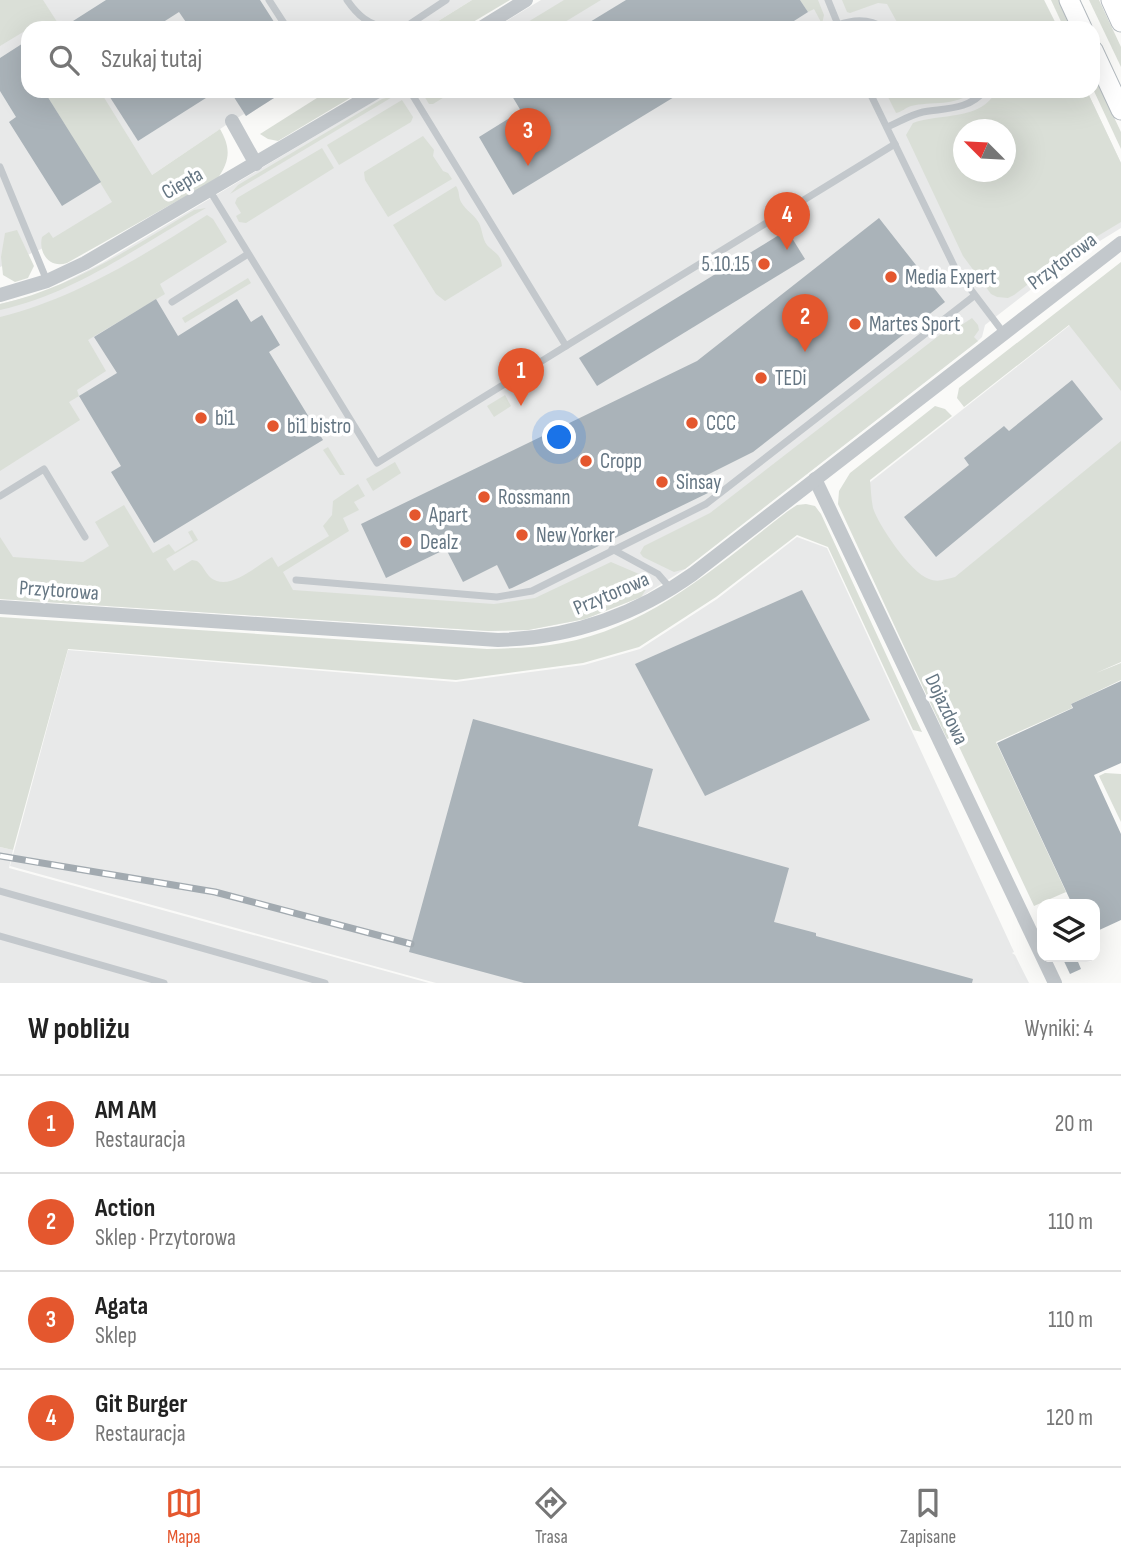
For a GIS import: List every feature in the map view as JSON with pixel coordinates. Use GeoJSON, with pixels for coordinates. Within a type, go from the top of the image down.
{"type":"FeatureCollection","features":[{"type":"Feature","properties":{"kind":"main road"},"geometry":{"type":"LineString","coordinates":[[1069,0],[1079,21]]}},
{"type":"Feature","properties":{"kind":"main road"},"geometry":{"type":"LineString","coordinates":[[1111,0],[1121,22]]}},
{"type":"Feature","properties":{"kind":"main road"},"geometry":{"type":"LineString","coordinates":[[1100,65],[1121,110]]}},
{"type":"Feature","properties":{"kind":"street"},"geometry":{"type":"LineString","coordinates":[[492,21],[526,0]]}},
{"type":"Feature","properties":{"kind":"street","name":"Ciepła"},"geometry":{"type":"LineString","coordinates":[[0,295],[47,281],[85,263],[256,164],[363,98]]}},
{"type":"Feature","properties":{"kind":"street"},"geometry":{"type":"LineString","coordinates":[[232,121],[256,164]]}},
{"type":"Feature","properties":{"kind":"street","name":"Przytorowa"},"geometry":{"type":"LineString","coordinates":[[0,607],[509,640],[560,635],[584,629],[614,618],[671,589],[1121,243]]}},
{"type":"Feature","properties":{"kind":"street","name":"Dojazdowa"},"geometry":{"type":"LineString","coordinates":[[816,479],[1055,983]]}},
{"type":"Feature","properties":{"kind":"lane"},"geometry":{"type":"LineString","coordinates":[[269,0],[283,21]]}},
{"type":"Feature","properties":{"kind":"lane"},"geometry":{"type":"LineString","coordinates":[[347,0],[366,21]]}},
{"type":"Feature","properties":{"kind":"lane"},"geometry":{"type":"LineString","coordinates":[[417,21],[446,0]]}},
{"type":"Feature","properties":{"kind":"lane"},"geometry":{"type":"LineString","coordinates":[[828,0],[837,21]]}},
{"type":"Feature","properties":{"kind":"lane"},"geometry":{"type":"LineString","coordinates":[[414,98],[566,346]]}},
{"type":"Feature","properties":{"kind":"lane"},"geometry":{"type":"LineString","coordinates":[[872,98],[956,270],[1003,332]]}},
{"type":"Feature","properties":{"kind":"lane"},"geometry":{"type":"LineString","coordinates":[[887,127],[923,112],[959,107],[977,98]]}},
{"type":"Feature","properties":{"kind":"lane"},"geometry":{"type":"LineString","coordinates":[[210,191],[377,463],[895,144]]}},
{"type":"Feature","properties":{"kind":"lane"},"geometry":{"type":"LineString","coordinates":[[0,167],[47,281]]}},
{"type":"Feature","properties":{"kind":"lane"},"geometry":{"type":"LineString","coordinates":[[172,302],[248,254]]}},
{"type":"Feature","properties":{"kind":"lane"},"geometry":{"type":"LineString","coordinates":[[296,580],[497,597],[533,591],[706,504],[974,296]]}},
{"type":"Feature","properties":{"kind":"lane"},"geometry":{"type":"LineString","coordinates":[[0,496],[44,469],[85,537]]}},
{"type":"Feature","properties":{"kind":"lane"},"geometry":{"type":"LineString","coordinates":[[612,550],[658,574],[671,589]]}},
{"type":"Feature","properties":{"kind":"lane"},"geometry":{"type":"LineString","coordinates":[[0,891],[325,983]]}},
{"type":"Feature","properties":{"kind":"lane"},"geometry":{"type":"LineString","coordinates":[[0,936],[164,983]]}},
{"type":"Feature","properties":{"kind":"shaded area"},"geometry":{"type":"Polygon","coordinates":[[[0,0],[43,0],[56,21],[21,21],[21,33],[0,46],[0,0]]]}},
{"type":"Feature","properties":{"kind":"shaded area"},"geometry":{"type":"Polygon","coordinates":[[[17,0],[472,0],[438,21],[21,21],[21,98],[274,98],[246,116],[244,114],[232,121],[152,175],[80,232],[0,267],[0,11],[17,0]]]}},
{"type":"Feature","properties":{"kind":"shaded area"},"geometry":{"type":"Polygon","coordinates":[[[472,0],[510,0],[475,21],[438,21],[472,0]]]}},
{"type":"Feature","properties":{"kind":"shaded area"},"geometry":{"type":"Polygon","coordinates":[[[541,0],[1044,0],[1054,21],[506,21],[541,0]]]}},
{"type":"Feature","properties":{"kind":"shaded area"},"geometry":{"type":"Polygon","coordinates":[[[564,0],[601,0],[566,21],[530,21],[564,0]]]}},
{"type":"Feature","properties":{"kind":"shaded area"},"geometry":{"type":"Polygon","coordinates":[[[800,0],[818,0],[824,15],[823,21],[814,9],[808,12],[800,0]]]}},
{"type":"Feature","properties":{"kind":"shaded area"},"geometry":{"type":"Polygon","coordinates":[[[842,0],[1044,0],[1054,21],[896,21],[887,4],[878,3],[847,12],[842,0]]]}},
{"type":"Feature","properties":{"kind":"shaded area"},"geometry":{"type":"Polygon","coordinates":[[[1051,0],[1059,0],[1069,21],[1061,21],[1051,0]]]}},
{"type":"Feature","properties":{"kind":"shaded area"},"geometry":{"type":"Polygon","coordinates":[[[1089,0],[1099,0],[1121,47],[1121,67],[1100,21],[1089,0]]]}},
{"type":"Feature","properties":{"kind":"shaded area"},"geometry":{"type":"Polygon","coordinates":[[[1100,88],[1121,132],[1121,149],[1097,98],[1100,98],[1100,88]]]}},
{"type":"Feature","properties":{"kind":"shaded area"},"geometry":{"type":"Polygon","coordinates":[[[48,98],[104,98],[152,175],[220,129],[228,154],[218,178],[67,263],[55,264],[47,258],[42,249],[42,237],[49,232],[53,238],[112,202],[48,98]]]}},
{"type":"Feature","properties":{"kind":"shaded area"},"geometry":{"type":"Polygon","coordinates":[[[317,98],[350,98],[278,141],[260,134],[317,98]]]}},
{"type":"Feature","properties":{"kind":"shaded area"},"geometry":{"type":"Polygon","coordinates":[[[379,98],[1090,98],[1121,163],[1121,228],[1069,260],[985,325],[978,341],[685,569],[641,597],[585,619],[528,630],[488,631],[0,599],[0,304],[43,293],[102,263],[379,98]]]}},
{"type":"Feature","properties":{"kind":"shaded area"},"geometry":{"type":"Polygon","coordinates":[[[391,98],[230,194],[238,185],[382,99],[391,98]]]}},
{"type":"Feature","properties":{"kind":"shaded area"},"geometry":{"type":"Polygon","coordinates":[[[425,98],[443,98],[433,104],[429,104],[425,98]]]}},
{"type":"Feature","properties":{"kind":"shaded area"},"geometry":{"type":"Polygon","coordinates":[[[888,98],[961,98],[911,106],[896,113],[888,98]]]}},
{"type":"Feature","properties":{"kind":"shaded area"},"geometry":{"type":"Polygon","coordinates":[[[991,98],[1090,98],[1121,163],[1121,222],[1066,255],[1008,298],[991,294],[963,256],[906,135],[913,123],[970,112],[991,98]]]}},
{"type":"Feature","properties":{"kind":"shaded area"},"geometry":{"type":"Polygon","coordinates":[[[402,100],[413,117],[411,122],[339,165],[327,145],[402,100]]]}},
{"type":"Feature","properties":{"kind":"shaded area"},"geometry":{"type":"Polygon","coordinates":[[[423,136],[434,150],[433,156],[443,171],[452,179],[388,217],[365,180],[364,172],[423,136]]]}},
{"type":"Feature","properties":{"kind":"shaded area"},"geometry":{"type":"Polygon","coordinates":[[[322,148],[334,168],[246,223],[239,222],[236,216],[241,213],[235,203],[237,198],[322,148]]]}},
{"type":"Feature","properties":{"kind":"shaded area"},"geometry":{"type":"Polygon","coordinates":[[[456,186],[461,202],[479,223],[485,243],[501,260],[502,266],[445,301],[436,294],[393,225],[456,186]]]}},
{"type":"Feature","properties":{"kind":"shaded area"},"geometry":{"type":"Polygon","coordinates":[[[206,208],[81,280],[28,302],[0,310],[0,304],[52,288],[76,277],[125,252],[194,210],[206,208]]]}},
{"type":"Feature","properties":{"kind":"shaded area"},"geometry":{"type":"Polygon","coordinates":[[[207,215],[213,219],[227,242],[160,284],[165,294],[88,340],[106,371],[77,390],[79,396],[69,402],[80,420],[0,471],[0,317],[55,299],[107,275],[207,215]]]}},
{"type":"Feature","properties":{"kind":"shaded area"},"geometry":{"type":"Polygon","coordinates":[[[17,230],[34,266],[28,278],[15,282],[3,275],[1,257],[5,233],[17,230]]]}},
{"type":"Feature","properties":{"kind":"shaded area"},"geometry":{"type":"Polygon","coordinates":[[[1121,262],[1121,391],[1069,325],[964,407],[957,398],[959,388],[1121,262]]]}},
{"type":"Feature","properties":{"kind":"shaded area"},"geometry":{"type":"Polygon","coordinates":[[[248,278],[251,283],[185,323],[182,318],[248,278]]]}},
{"type":"Feature","properties":{"kind":"shaded area"},"geometry":{"type":"Polygon","coordinates":[[[1121,285],[1121,477],[901,620],[864,487],[1121,285]]]}},
{"type":"Feature","properties":{"kind":"shaded area"},"geometry":{"type":"Polygon","coordinates":[[[972,318],[978,325],[979,330],[974,337],[978,341],[685,569],[674,572],[640,553],[644,546],[710,513],[959,320],[963,324],[972,318]]]}},
{"type":"Feature","properties":{"kind":"shaded area"},"geometry":{"type":"Polygon","coordinates":[[[505,395],[511,406],[494,417],[487,406],[505,395]]]}},
{"type":"Feature","properties":{"kind":"shaded area"},"geometry":{"type":"Polygon","coordinates":[[[935,406],[945,409],[952,416],[870,480],[873,508],[888,537],[921,575],[932,580],[942,580],[955,577],[1121,441],[1121,662],[1096,673],[1121,663],[1121,680],[1071,704],[1072,708],[996,742],[1066,892],[1050,899],[1037,899],[1037,905],[1034,906],[954,736],[947,739],[838,504],[839,491],[850,473],[935,406]]]}},
{"type":"Feature","properties":{"kind":"shaded area"},"geometry":{"type":"Polygon","coordinates":[[[328,447],[345,475],[340,475],[323,450],[328,447]]]}},
{"type":"Feature","properties":{"kind":"shaded area"},"geometry":{"type":"Polygon","coordinates":[[[395,462],[401,473],[373,491],[366,479],[395,462]]]}},
{"type":"Feature","properties":{"kind":"shaded area"},"geometry":{"type":"Polygon","coordinates":[[[358,484],[365,496],[354,502],[359,510],[343,518],[349,531],[283,572],[293,590],[494,604],[535,598],[611,562],[639,574],[647,583],[647,588],[641,597],[585,619],[528,630],[489,631],[0,599],[0,537],[13,557],[83,562],[109,546],[95,522],[124,505],[153,553],[169,544],[175,552],[193,541],[188,532],[192,530],[198,540],[166,559],[174,571],[192,560],[197,561],[211,578],[226,582],[242,576],[272,557],[278,567],[329,536],[323,526],[332,515],[333,501],[358,484]]]}},
{"type":"Feature","properties":{"kind":"shaded area"},"geometry":{"type":"Polygon","coordinates":[[[797,505],[815,506],[821,514],[922,732],[913,730],[828,547],[797,535],[716,597],[639,647],[583,663],[456,680],[68,649],[13,850],[0,847],[0,617],[487,649],[553,645],[594,635],[654,608],[710,572],[788,511],[797,505]]]}},
{"type":"Feature","properties":{"kind":"shaded area"},"geometry":{"type":"Polygon","coordinates":[[[797,537],[827,548],[1014,952],[1012,953],[1029,983],[436,983],[10,866],[68,650],[456,682],[584,665],[640,649],[717,599],[797,537]]]}},
{"type":"Feature","properties":{"kind":"shaded area"},"geometry":{"type":"Polygon","coordinates":[[[1105,773],[1121,774],[1121,822],[1099,776],[1105,773]]]}},
{"type":"Feature","properties":{"kind":"shaded area"},"geometry":{"type":"Polygon","coordinates":[[[0,847],[13,850],[9,868],[429,983],[0,983],[0,847]]]}},
{"type":"Feature","properties":{"kind":"building"},"geometry":{"type":"Polygon","coordinates":[[[106,0],[260,0],[274,21],[185,21],[179,12],[165,21],[73,21],[106,0]]]}},
{"type":"Feature","properties":{"kind":"building"},"geometry":{"type":"Polygon","coordinates":[[[626,0],[800,0],[808,12],[794,21],[592,21],[626,0]]]}},
{"type":"Feature","properties":{"kind":"building"},"geometry":{"type":"Polygon","coordinates":[[[21,44],[21,98],[48,98],[101,182],[62,206],[9,122],[16,117],[0,91],[0,58],[21,44]]]}},
{"type":"Feature","properties":{"kind":"building"},"geometry":{"type":"Polygon","coordinates":[[[110,98],[206,98],[138,141],[110,98]]]}},
{"type":"Feature","properties":{"kind":"building"},"geometry":{"type":"Polygon","coordinates":[[[234,98],[274,98],[246,116],[234,98]]]}},
{"type":"Feature","properties":{"kind":"building"},"geometry":{"type":"Polygon","coordinates":[[[513,98],[672,98],[513,195],[479,137],[521,111],[513,98]]]}},
{"type":"Feature","properties":{"kind":"building"},"geometry":{"type":"Polygon","coordinates":[[[879,218],[945,302],[753,452],[701,478],[708,493],[509,589],[497,565],[463,582],[446,549],[386,578],[361,524],[697,361],[879,218]]]}},
{"type":"Feature","properties":{"kind":"building"},"geometry":{"type":"Polygon","coordinates":[[[787,230],[805,259],[597,386],[579,358],[787,230]]]}},
{"type":"Feature","properties":{"kind":"building","name":"bi1"},"geometry":{"type":"Polygon","coordinates":[[[156,299],[178,336],[237,299],[251,322],[262,315],[280,345],[269,352],[323,440],[154,543],[111,472],[121,466],[79,396],[117,373],[94,337],[156,299]]]}},
{"type":"Feature","properties":{"kind":"building"},"geometry":{"type":"Polygon","coordinates":[[[1072,380],[1103,419],[936,557],[904,517],[969,465],[964,458],[1004,426],[1009,431],[1072,380]]]}},
{"type":"Feature","properties":{"kind":"building"},"geometry":{"type":"Polygon","coordinates":[[[802,590],[870,720],[705,796],[635,664],[802,590]]]}},
{"type":"Feature","properties":{"kind":"building"},"geometry":{"type":"Polygon","coordinates":[[[1121,681],[1121,763],[1094,775],[1121,834],[1121,920],[1100,930],[1100,899],[1070,899],[997,743],[1073,708],[1071,704],[1121,681]]]}},
{"type":"Feature","properties":{"kind":"building"},"geometry":{"type":"Polygon","coordinates":[[[473,719],[653,769],[638,826],[789,868],[774,922],[973,979],[972,983],[524,983],[409,952],[473,719]]]}},
{"type":"Feature","properties":{"kind":"building"},"geometry":{"type":"Polygon","coordinates":[[[1064,962],[1078,962],[1081,969],[1070,974],[1064,962]]]}},
{"type":"Feature","properties":{"kind":"railway"},"geometry":{"type":"LineString","coordinates":[[0,856],[215,892],[411,944]]}},
{"type":"Feature","properties":{"kind":"place","name":"Agata"},"geometry":{"type":"Point","coordinates":[528,166]}},
{"type":"Feature","properties":{"kind":"place","name":"Git Burger"},"geometry":{"type":"Point","coordinates":[787,250]}},
{"type":"Feature","properties":{"kind":"place","name":"5.10.15"},"geometry":{"type":"Point","coordinates":[764,264]}},
{"type":"Feature","properties":{"kind":"place","name":"Media Expert"},"geometry":{"type":"Point","coordinates":[891,277]}},
{"type":"Feature","properties":{"kind":"place","name":"Martes Sport"},"geometry":{"type":"Point","coordinates":[855,324]}},
{"type":"Feature","properties":{"kind":"place","name":"Action"},"geometry":{"type":"Point","coordinates":[805,352]}},
{"type":"Feature","properties":{"kind":"place","name":"TEDi"},"geometry":{"type":"Point","coordinates":[761,378]}},
{"type":"Feature","properties":{"kind":"place","name":"AM AM"},"geometry":{"type":"Point","coordinates":[521,406]}},
{"type":"Feature","properties":{"kind":"place","name":"bi1"},"geometry":{"type":"Point","coordinates":[201,418]}},
{"type":"Feature","properties":{"kind":"place","name":"CCC"},"geometry":{"type":"Point","coordinates":[692,423]}},
{"type":"Feature","properties":{"kind":"place","name":"bi1 bistro"},"geometry":{"type":"Point","coordinates":[273,426]}},
{"type":"Feature","properties":{"kind":"place","name":"Cropp"},"geometry":{"type":"Point","coordinates":[586,461]}},
{"type":"Feature","properties":{"kind":"place","name":"Sinsay"},"geometry":{"type":"Point","coordinates":[662,482]}},
{"type":"Feature","properties":{"kind":"place","name":"Rossmann"},"geometry":{"type":"Point","coordinates":[484,497]}},
{"type":"Feature","properties":{"kind":"place","name":"Apart"},"geometry":{"type":"Point","coordinates":[415,515]}},
{"type":"Feature","properties":{"kind":"place","name":"New Yorker"},"geometry":{"type":"Point","coordinates":[522,535]}},
{"type":"Feature","properties":{"kind":"place","name":"Dealz"},"geometry":{"type":"Point","coordinates":[406,542]}}]}
